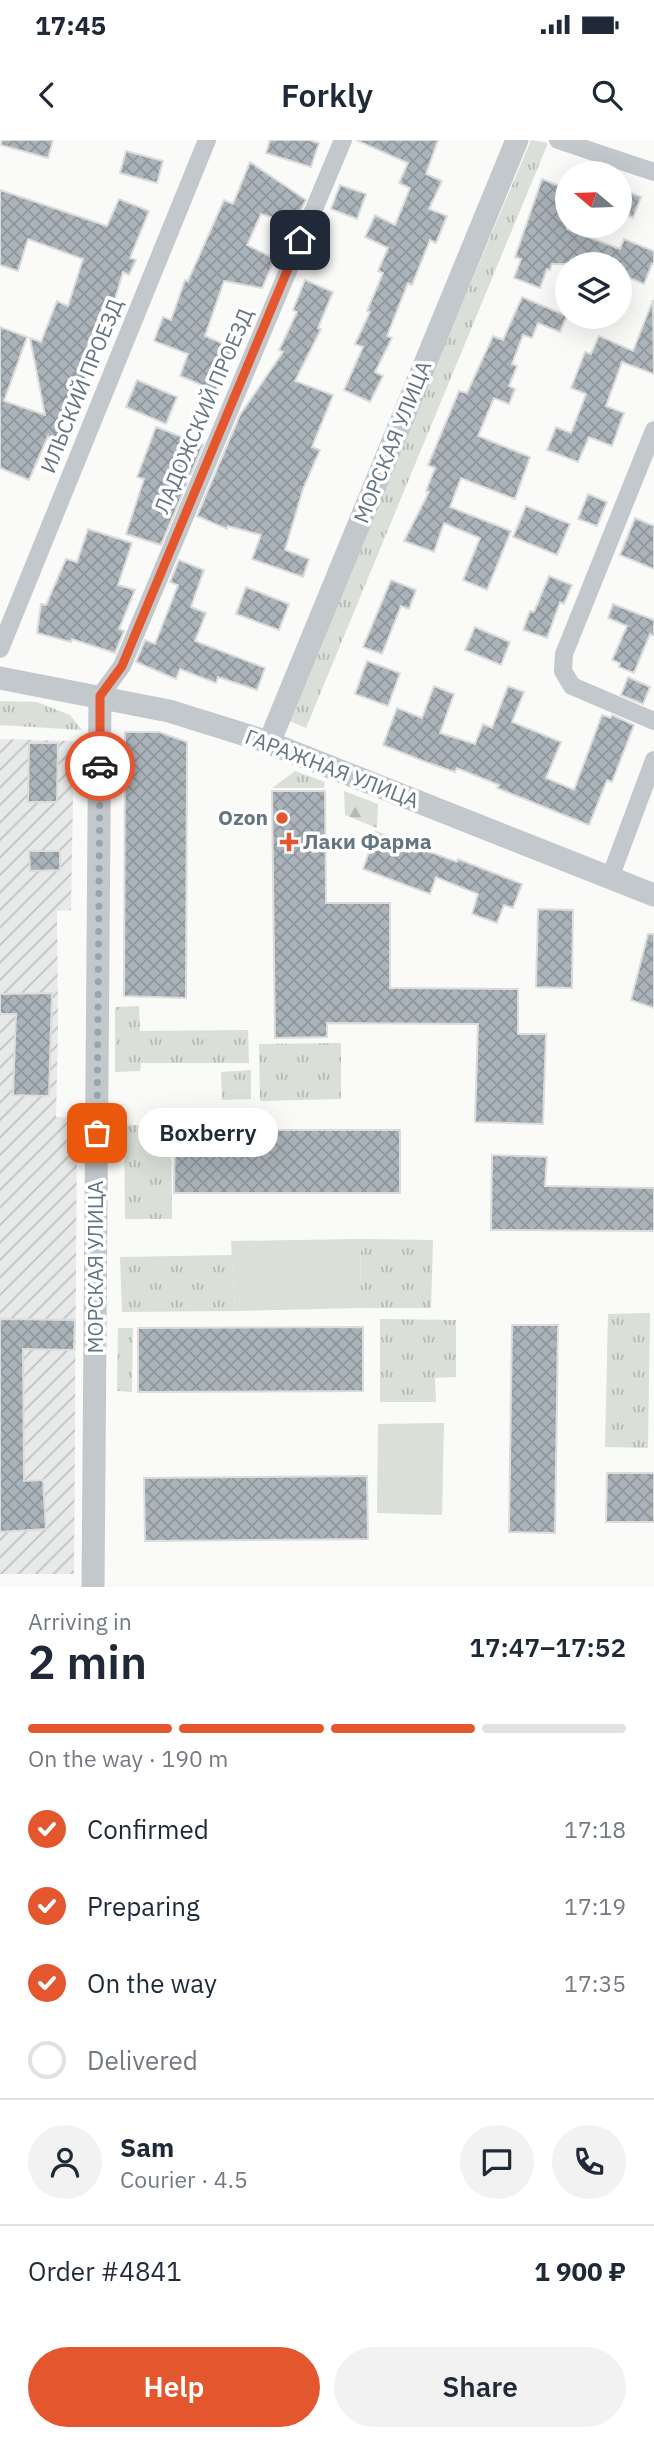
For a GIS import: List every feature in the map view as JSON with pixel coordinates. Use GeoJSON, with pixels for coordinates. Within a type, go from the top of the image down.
{"type":"FeatureCollection","features":[{"type":"Feature","properties":{"kind":"street","name":"ИЛЬСКИЙ ПРОЕЗД"},"geometry":{"type":"LineString","coordinates":[[0,649],[207,140]]}},
{"type":"Feature","properties":{"kind":"street","name":"ЛАДОЖСКИЙ ПРОЕЗД"},"geometry":{"type":"LineString","coordinates":[[100,696],[122,666],[343,140]]}},
{"type":"Feature","properties":{"kind":"street","name":"МОРСКАЯ УЛИЦА"},"geometry":{"type":"LineString","coordinates":[[269,743],[517,140]]}},
{"type":"Feature","properties":{"kind":"street"},"geometry":{"type":"LineString","coordinates":[[558,140],[654,172]]}},
{"type":"Feature","properties":{"kind":"street"},"geometry":{"type":"LineString","coordinates":[[654,430],[564,654],[563,671],[572,686],[654,721]]}},
{"type":"Feature","properties":{"kind":"street","name":"ГАРАЖНАЯ УЛИЦА"},"geometry":{"type":"LineString","coordinates":[[0,678],[169,711],[269,743],[654,895]]}},
{"type":"Feature","properties":{"kind":"street","name":"МОРСКАЯ УЛИЦА"},"geometry":{"type":"LineString","coordinates":[[93,1587],[100,696]]}},
{"type":"Feature","properties":{"kind":"street"},"geometry":{"type":"LineString","coordinates":[[610,878],[654,761]]}},
{"type":"Feature","properties":{"kind":"shaded area"},"geometry":{"type":"Polygon","coordinates":[[[0,739],[74,741],[71,910],[57,911],[56,1117],[77,1118],[74,1574],[0,1574],[0,739]]]}},
{"type":"Feature","properties":{"kind":"green space"},"geometry":{"type":"Polygon","coordinates":[[[531,140],[548,143],[306,728],[287,720],[531,140]]]}},
{"type":"Feature","properties":{"kind":"green space"},"geometry":{"type":"Polygon","coordinates":[[[0,701],[37,702],[70,715],[82,730],[0,725],[0,701]]]}},
{"type":"Feature","properties":{"kind":"green space"},"geometry":{"type":"Polygon","coordinates":[[[295,771],[325,782],[324,788],[272,788],[295,771]]]}},
{"type":"Feature","properties":{"kind":"green space"},"geometry":{"type":"Polygon","coordinates":[[[344,791],[378,804],[377,828],[345,815],[344,791]]]}},
{"type":"Feature","properties":{"kind":"green space"},"geometry":{"type":"Polygon","coordinates":[[[139,1006],[140,1031],[248,1030],[249,1063],[141,1063],[140,1071],[115,1072],[115,1007],[139,1006]]]}},
{"type":"Feature","properties":{"kind":"green space"},"geometry":{"type":"Polygon","coordinates":[[[341,1043],[341,1099],[260,1101],[259,1044],[341,1043]]]}},
{"type":"Feature","properties":{"kind":"green space"},"geometry":{"type":"Polygon","coordinates":[[[251,1070],[251,1099],[222,1100],[221,1072],[251,1070]]]}},
{"type":"Feature","properties":{"kind":"green space"},"geometry":{"type":"Polygon","coordinates":[[[124,1125],[171,1126],[172,1219],[125,1219],[124,1125]]]}},
{"type":"Feature","properties":{"kind":"green space"},"geometry":{"type":"Polygon","coordinates":[[[361,1239],[433,1240],[431,1308],[360,1308],[361,1239]]]}},
{"type":"Feature","properties":{"kind":"green space"},"geometry":{"type":"Polygon","coordinates":[[[361,1239],[360,1308],[235,1311],[231,1241],[361,1239]]]}},
{"type":"Feature","properties":{"kind":"green space"},"geometry":{"type":"Polygon","coordinates":[[[232,1255],[235,1311],[122,1312],[120,1257],[232,1255]]]}},
{"type":"Feature","properties":{"kind":"green space"},"geometry":{"type":"Polygon","coordinates":[[[650,1313],[648,1448],[605,1447],[608,1314],[650,1313]]]}},
{"type":"Feature","properties":{"kind":"green space"},"geometry":{"type":"Polygon","coordinates":[[[380,1319],[456,1320],[456,1377],[435,1378],[436,1402],[380,1402],[380,1319]]]}},
{"type":"Feature","properties":{"kind":"green space"},"geometry":{"type":"Polygon","coordinates":[[[118,1328],[133,1328],[132,1392],[117,1391],[118,1328]]]}},
{"type":"Feature","properties":{"kind":"green space"},"geometry":{"type":"Polygon","coordinates":[[[444,1423],[442,1515],[377,1513],[378,1424],[444,1423]]]}},
{"type":"Feature","properties":{"kind":"building"},"geometry":{"type":"Polygon","coordinates":[[[2,140],[53,140],[48,158],[1,145],[2,140]]]}},
{"type":"Feature","properties":{"kind":"building"},"geometry":{"type":"Polygon","coordinates":[[[270,140],[309,140],[319,143],[311,167],[266,153],[270,140]]]}},
{"type":"Feature","properties":{"kind":"building"},"geometry":{"type":"Polygon","coordinates":[[[356,140],[438,140],[426,174],[442,181],[429,209],[447,216],[436,243],[430,240],[412,285],[408,283],[387,336],[392,338],[375,372],[383,376],[370,402],[344,390],[363,347],[355,344],[370,312],[367,311],[383,273],[378,271],[388,248],[365,237],[375,215],[395,225],[410,188],[399,183],[408,163],[356,140]]]}},
{"type":"Feature","properties":{"kind":"building"},"geometry":{"type":"Polygon","coordinates":[[[126,151],[163,161],[157,183],[120,173],[126,151]]]}},
{"type":"Feature","properties":{"kind":"building"},"geometry":{"type":"Polygon","coordinates":[[[250,162],[306,200],[293,224],[261,214],[247,245],[275,259],[262,288],[224,281],[205,336],[233,348],[216,391],[180,376],[188,354],[154,341],[163,317],[171,320],[185,280],[188,281],[224,200],[233,204],[250,162]]]}},
{"type":"Feature","properties":{"kind":"building"},"geometry":{"type":"Polygon","coordinates":[[[542,179],[555,184],[555,238],[591,238],[620,249],[624,239],[654,251],[654,264],[644,284],[632,279],[632,252],[555,252],[555,264],[552,264],[550,270],[547,269],[540,288],[514,278],[521,259],[515,257],[542,179]]]}},
{"type":"Feature","properties":{"kind":"building"},"geometry":{"type":"Polygon","coordinates":[[[340,185],[366,194],[357,219],[331,209],[340,185]]]}},
{"type":"Feature","properties":{"kind":"building"},"geometry":{"type":"Polygon","coordinates":[[[0,190],[107,226],[119,199],[149,211],[130,258],[136,260],[129,275],[123,272],[113,306],[104,304],[83,358],[92,361],[77,399],[72,398],[52,454],[48,436],[29,480],[0,468],[0,327],[27,337],[4,401],[45,415],[30,338],[41,342],[57,301],[68,306],[83,259],[28,239],[18,271],[0,265],[0,190]]]}},
{"type":"Feature","properties":{"kind":"building"},"geometry":{"type":"Polygon","coordinates":[[[632,193],[641,197],[632,218],[632,193]]]}},
{"type":"Feature","properties":{"kind":"building"},"geometry":{"type":"Polygon","coordinates":[[[305,280],[333,292],[318,328],[321,329],[295,381],[333,395],[312,447],[320,450],[303,489],[285,550],[309,559],[303,577],[252,559],[261,535],[228,526],[227,529],[197,516],[240,415],[283,352],[279,350],[297,312],[293,310],[305,280]]]}},
{"type":"Feature","properties":{"kind":"building"},"geometry":{"type":"Polygon","coordinates":[[[522,297],[555,311],[555,329],[561,329],[560,332],[538,323],[532,338],[523,335],[512,364],[517,366],[509,386],[515,389],[509,404],[494,398],[478,436],[530,457],[515,499],[461,478],[450,507],[511,531],[487,590],[463,580],[480,538],[444,523],[434,552],[404,541],[429,492],[426,491],[435,468],[428,465],[459,391],[467,393],[493,336],[503,340],[522,297]]]}},
{"type":"Feature","properties":{"kind":"building"},"geometry":{"type":"Polygon","coordinates":[[[653,300],[654,374],[622,362],[606,406],[624,413],[612,446],[589,437],[578,462],[547,450],[556,427],[571,433],[586,394],[571,388],[585,352],[591,354],[599,336],[633,351],[653,300]]]}},
{"type":"Feature","properties":{"kind":"building"},"geometry":{"type":"Polygon","coordinates":[[[137,380],[177,397],[166,424],[126,407],[137,380]]]}},
{"type":"Feature","properties":{"kind":"building"},"geometry":{"type":"Polygon","coordinates":[[[156,427],[203,445],[161,545],[126,534],[144,479],[137,477],[156,427]]]}},
{"type":"Feature","properties":{"kind":"building"},"geometry":{"type":"Polygon","coordinates":[[[588,494],[607,502],[597,526],[578,519],[588,494]]]}},
{"type":"Feature","properties":{"kind":"building"},"geometry":{"type":"Polygon","coordinates":[[[526,506],[570,524],[557,555],[513,537],[526,506]]]}},
{"type":"Feature","properties":{"kind":"building"},"geometry":{"type":"Polygon","coordinates":[[[635,518],[654,526],[654,569],[620,555],[635,518]]]}},
{"type":"Feature","properties":{"kind":"building"},"geometry":{"type":"Polygon","coordinates":[[[88,529],[132,543],[118,585],[135,590],[119,629],[124,631],[115,653],[72,639],[71,642],[37,633],[41,604],[46,605],[66,559],[77,562],[88,529]]]}},
{"type":"Feature","properties":{"kind":"building"},"geometry":{"type":"Polygon","coordinates":[[[179,560],[204,570],[191,607],[206,613],[195,641],[265,668],[257,690],[218,677],[216,683],[180,669],[176,679],[136,662],[145,640],[155,644],[178,585],[170,582],[179,560]]]}},
{"type":"Feature","properties":{"kind":"building"},"geometry":{"type":"Polygon","coordinates":[[[549,576],[572,585],[564,604],[560,602],[547,638],[523,630],[530,611],[534,612],[549,576]]]}},
{"type":"Feature","properties":{"kind":"building"},"geometry":{"type":"Polygon","coordinates":[[[391,580],[416,590],[409,609],[401,606],[382,654],[363,647],[391,580]]]}},
{"type":"Feature","properties":{"kind":"building"},"geometry":{"type":"Polygon","coordinates":[[[246,587],[289,604],[279,630],[236,614],[246,587]]]}},
{"type":"Feature","properties":{"kind":"building"},"geometry":{"type":"Polygon","coordinates":[[[613,604],[654,620],[654,636],[650,634],[634,673],[619,667],[620,663],[612,660],[627,626],[608,618],[613,604]]]}},
{"type":"Feature","properties":{"kind":"building"},"geometry":{"type":"Polygon","coordinates":[[[475,627],[510,642],[501,665],[465,650],[475,627]]]}},
{"type":"Feature","properties":{"kind":"building"},"geometry":{"type":"Polygon","coordinates":[[[367,661],[400,673],[388,706],[355,694],[367,661]]]}},
{"type":"Feature","properties":{"kind":"building"},"geometry":{"type":"Polygon","coordinates":[[[628,677],[650,687],[643,704],[621,695],[628,677]]]}},
{"type":"Feature","properties":{"kind":"building"},"geometry":{"type":"Polygon","coordinates":[[[434,686],[454,694],[440,733],[475,744],[483,724],[492,728],[508,686],[524,692],[512,722],[561,742],[546,778],[574,790],[602,715],[611,718],[612,715],[634,725],[612,782],[607,780],[589,825],[497,788],[499,785],[457,768],[455,772],[383,745],[397,708],[422,718],[434,686]]]}},
{"type":"Feature","properties":{"kind":"building"},"geometry":{"type":"Polygon","coordinates":[[[125,732],[159,732],[187,742],[186,998],[124,996],[125,732]]]}},
{"type":"Feature","properties":{"kind":"building"},"geometry":{"type":"Polygon","coordinates":[[[29,743],[58,743],[57,802],[28,802],[29,743]]]}},
{"type":"Feature","properties":{"kind":"building"},"geometry":{"type":"Polygon","coordinates":[[[272,791],[325,791],[326,903],[390,903],[390,988],[518,989],[518,1034],[546,1034],[543,1124],[475,1122],[478,1024],[327,1023],[327,1037],[275,1038],[272,791]]]}},
{"type":"Feature","properties":{"kind":"building"},"geometry":{"type":"Polygon","coordinates":[[[376,832],[522,884],[513,908],[504,905],[497,923],[472,914],[478,894],[436,877],[430,894],[363,869],[376,832]]]}},
{"type":"Feature","properties":{"kind":"building"},"geometry":{"type":"Polygon","coordinates":[[[29,851],[60,851],[60,870],[30,871],[29,851]]]}},
{"type":"Feature","properties":{"kind":"building"},"geometry":{"type":"Polygon","coordinates":[[[538,909],[573,910],[572,988],[536,987],[538,909]]]}},
{"type":"Feature","properties":{"kind":"building"},"geometry":{"type":"Polygon","coordinates":[[[648,934],[654,934],[654,1008],[631,1000],[648,934]]]}},
{"type":"Feature","properties":{"kind":"building"},"geometry":{"type":"Polygon","coordinates":[[[52,993],[49,1096],[13,1095],[16,1014],[0,1014],[0,994],[52,993]]]}},
{"type":"Feature","properties":{"kind":"building"},"geometry":{"type":"Polygon","coordinates":[[[175,1130],[400,1130],[400,1193],[174,1193],[175,1130]]]}},
{"type":"Feature","properties":{"kind":"building"},"geometry":{"type":"Polygon","coordinates":[[[492,1155],[547,1157],[545,1186],[654,1188],[654,1231],[491,1230],[492,1155]]]}},
{"type":"Feature","properties":{"kind":"building"},"geometry":{"type":"Polygon","coordinates":[[[0,1319],[75,1320],[74,1350],[23,1349],[24,1481],[43,1480],[46,1529],[0,1532],[0,1319]]]}},
{"type":"Feature","properties":{"kind":"building"},"geometry":{"type":"Polygon","coordinates":[[[512,1325],[558,1325],[555,1533],[509,1532],[512,1325]]]}},
{"type":"Feature","properties":{"kind":"building"},"geometry":{"type":"Polygon","coordinates":[[[363,1327],[363,1391],[138,1392],[138,1328],[363,1327]]]}},
{"type":"Feature","properties":{"kind":"building"},"geometry":{"type":"Polygon","coordinates":[[[607,1473],[654,1473],[654,1522],[606,1522],[607,1473]]]}},
{"type":"Feature","properties":{"kind":"building"},"geometry":{"type":"Polygon","coordinates":[[[367,1476],[368,1539],[145,1541],[144,1478],[367,1476]]]}},
{"type":"Feature","properties":{"kind":"way so far"},"geometry":{"type":"LineString","coordinates":[[97,1133],[100,766]]}},
{"type":"Feature","properties":{"kind":"place","name":"Ozon"},"geometry":{"type":"Point","coordinates":[282,818]}},
{"type":"Feature","properties":{"kind":"place","name":"Лаки Фарма"},"geometry":{"type":"Point","coordinates":[289,842]}},
{"type":"Feature","properties":{"kind":"place","name":"Boxberry"},"geometry":{"type":"Point","coordinates":[97,1133]}},
{"type":"Feature","properties":{"kind":"route"},"geometry":{"type":"LineString","coordinates":[[100,766],[100,696],[122,666],[300,240]]}}]}
